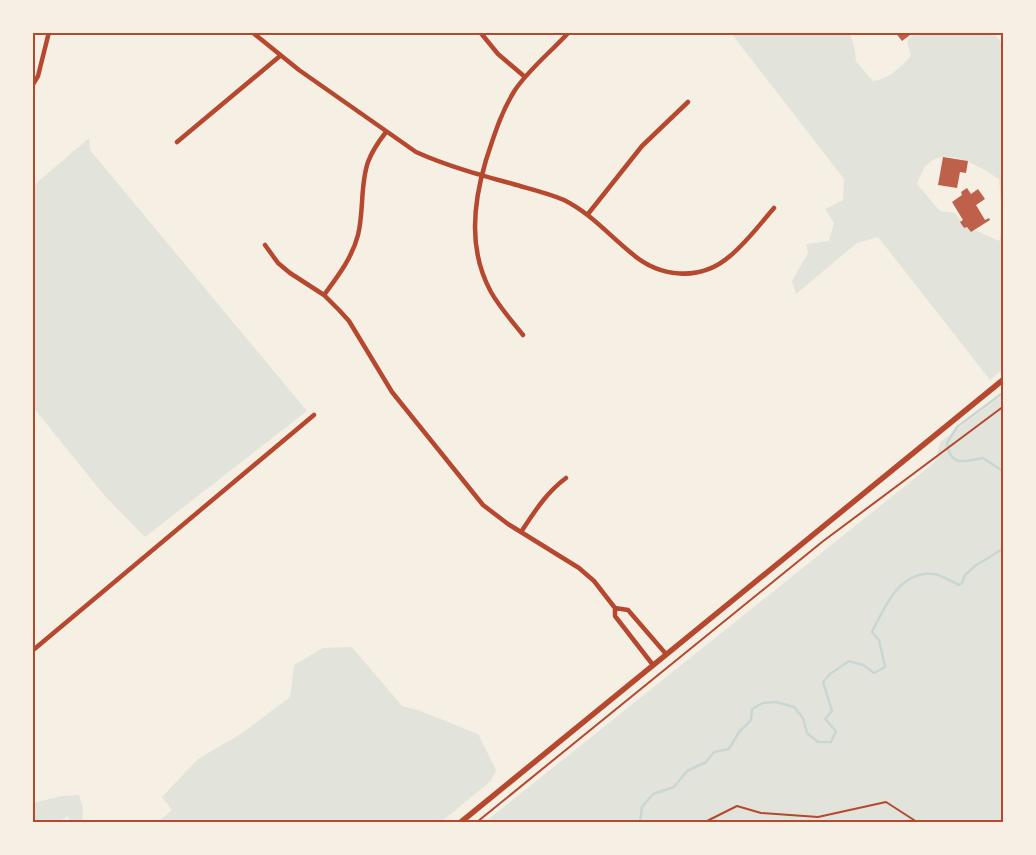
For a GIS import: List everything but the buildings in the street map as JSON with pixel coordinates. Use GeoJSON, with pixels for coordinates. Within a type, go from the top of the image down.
{"type":"FeatureCollection","features":[{"type":"Feature","properties":{"kind":"main road"},"geometry":{"type":"LineString","coordinates":[[461,822],[1004,379]]}},
{"type":"Feature","properties":{"kind":"street"},"geometry":{"type":"LineString","coordinates":[[32,86],[38,76],[49,32]]}},
{"type":"Feature","properties":{"kind":"street"},"geometry":{"type":"LineString","coordinates":[[252,32],[280,56],[416,152],[481,175],[557,197],[588,214],[639,260],[656,269],[681,274],[699,272],[726,260],[774,208]]}},
{"type":"Feature","properties":{"kind":"street"},"geometry":{"type":"LineString","coordinates":[[480,32],[498,54],[524,77]]}},
{"type":"Feature","properties":{"kind":"street"},"geometry":{"type":"LineString","coordinates":[[523,335],[491,293],[477,256],[474,215],[481,175],[500,118],[508,102],[524,77],[569,32]]}},
{"type":"Feature","properties":{"kind":"street"},"geometry":{"type":"LineString","coordinates":[[177,142],[280,56]]}},
{"type":"Feature","properties":{"kind":"street"},"geometry":{"type":"LineString","coordinates":[[588,214],[633,156],[662,125],[688,102]]}},
{"type":"Feature","properties":{"kind":"street"},"geometry":{"type":"LineString","coordinates":[[324,295],[344,268],[356,243],[361,219],[365,171],[372,151],[386,132]]}},
{"type":"Feature","properties":{"kind":"street"},"geometry":{"type":"LineString","coordinates":[[265,245],[278,264],[324,295],[349,321],[392,392],[484,505],[498,517],[587,574],[616,608],[628,610],[666,654]]}},
{"type":"Feature","properties":{"kind":"street"},"geometry":{"type":"LineString","coordinates":[[32,652],[314,415]]}},
{"type":"Feature","properties":{"kind":"street"},"geometry":{"type":"LineString","coordinates":[[521,532],[543,499],[566,478]]}},
{"type":"Feature","properties":{"kind":"street"},"geometry":{"type":"LineString","coordinates":[[616,608],[615,616],[653,665]]}},
{"type":"Feature","properties":{"kind":"path"},"geometry":{"type":"LineString","coordinates":[[477,822],[822,542],[1004,406]]}},
{"type":"Feature","properties":{"kind":"path"},"geometry":{"type":"LineString","coordinates":[[705,822],[737,806],[760,813],[818,817],[886,802],[916,822]]}},
{"type":"Feature","properties":{"kind":"shaded area"},"geometry":{"type":"Polygon","coordinates":[[[731,33],[850,33],[856,61],[873,81],[889,75],[904,63],[911,55],[907,42],[909,38],[917,33],[994,33],[1003,45],[1003,224],[999,179],[972,164],[952,157],[942,157],[933,160],[925,167],[917,184],[940,211],[955,213],[964,225],[999,241],[1003,229],[1003,369],[990,380],[878,237],[857,243],[796,294],[792,281],[808,253],[806,244],[829,241],[834,223],[825,209],[843,200],[844,179],[731,33]]]}},
{"type":"Feature","properties":{"kind":"shaded area"},"geometry":{"type":"Polygon","coordinates":[[[89,138],[90,150],[307,411],[145,537],[104,495],[33,407],[33,186],[89,138]]]}},
{"type":"Feature","properties":{"kind":"shaded area"},"geometry":{"type":"Polygon","coordinates":[[[1003,395],[1003,822],[485,822],[935,462],[940,442],[1003,395]]]}},
{"type":"Feature","properties":{"kind":"shaded area"},"geometry":{"type":"Polygon","coordinates":[[[352,647],[402,706],[418,710],[478,734],[496,770],[491,781],[441,822],[158,822],[172,810],[162,797],[198,759],[242,733],[290,697],[294,665],[323,648],[352,647]]]}},
{"type":"Feature","properties":{"kind":"shaded area"},"geometry":{"type":"Polygon","coordinates":[[[79,795],[83,809],[82,822],[70,822],[68,816],[59,822],[33,822],[33,803],[62,796],[79,795]]]}},
{"type":"Feature","properties":{"kind":"waterway"},"geometry":{"type":"LineString","coordinates":[[1004,392],[957,427],[947,443],[951,456],[955,460],[965,461],[983,458],[1004,472]]}},
{"type":"Feature","properties":{"kind":"waterway"},"geometry":{"type":"LineString","coordinates":[[640,822],[642,807],[653,794],[674,787],[687,771],[706,762],[714,752],[729,749],[739,732],[751,720],[752,709],[763,703],[776,702],[794,707],[803,718],[807,733],[818,742],[831,742],[836,731],[825,719],[832,711],[823,682],[830,674],[849,661],[863,665],[874,673],[885,667],[879,640],[872,632],[882,611],[895,592],[903,584],[922,574],[934,574],[959,585],[962,583],[965,575],[975,566],[1004,548]]}}]}
